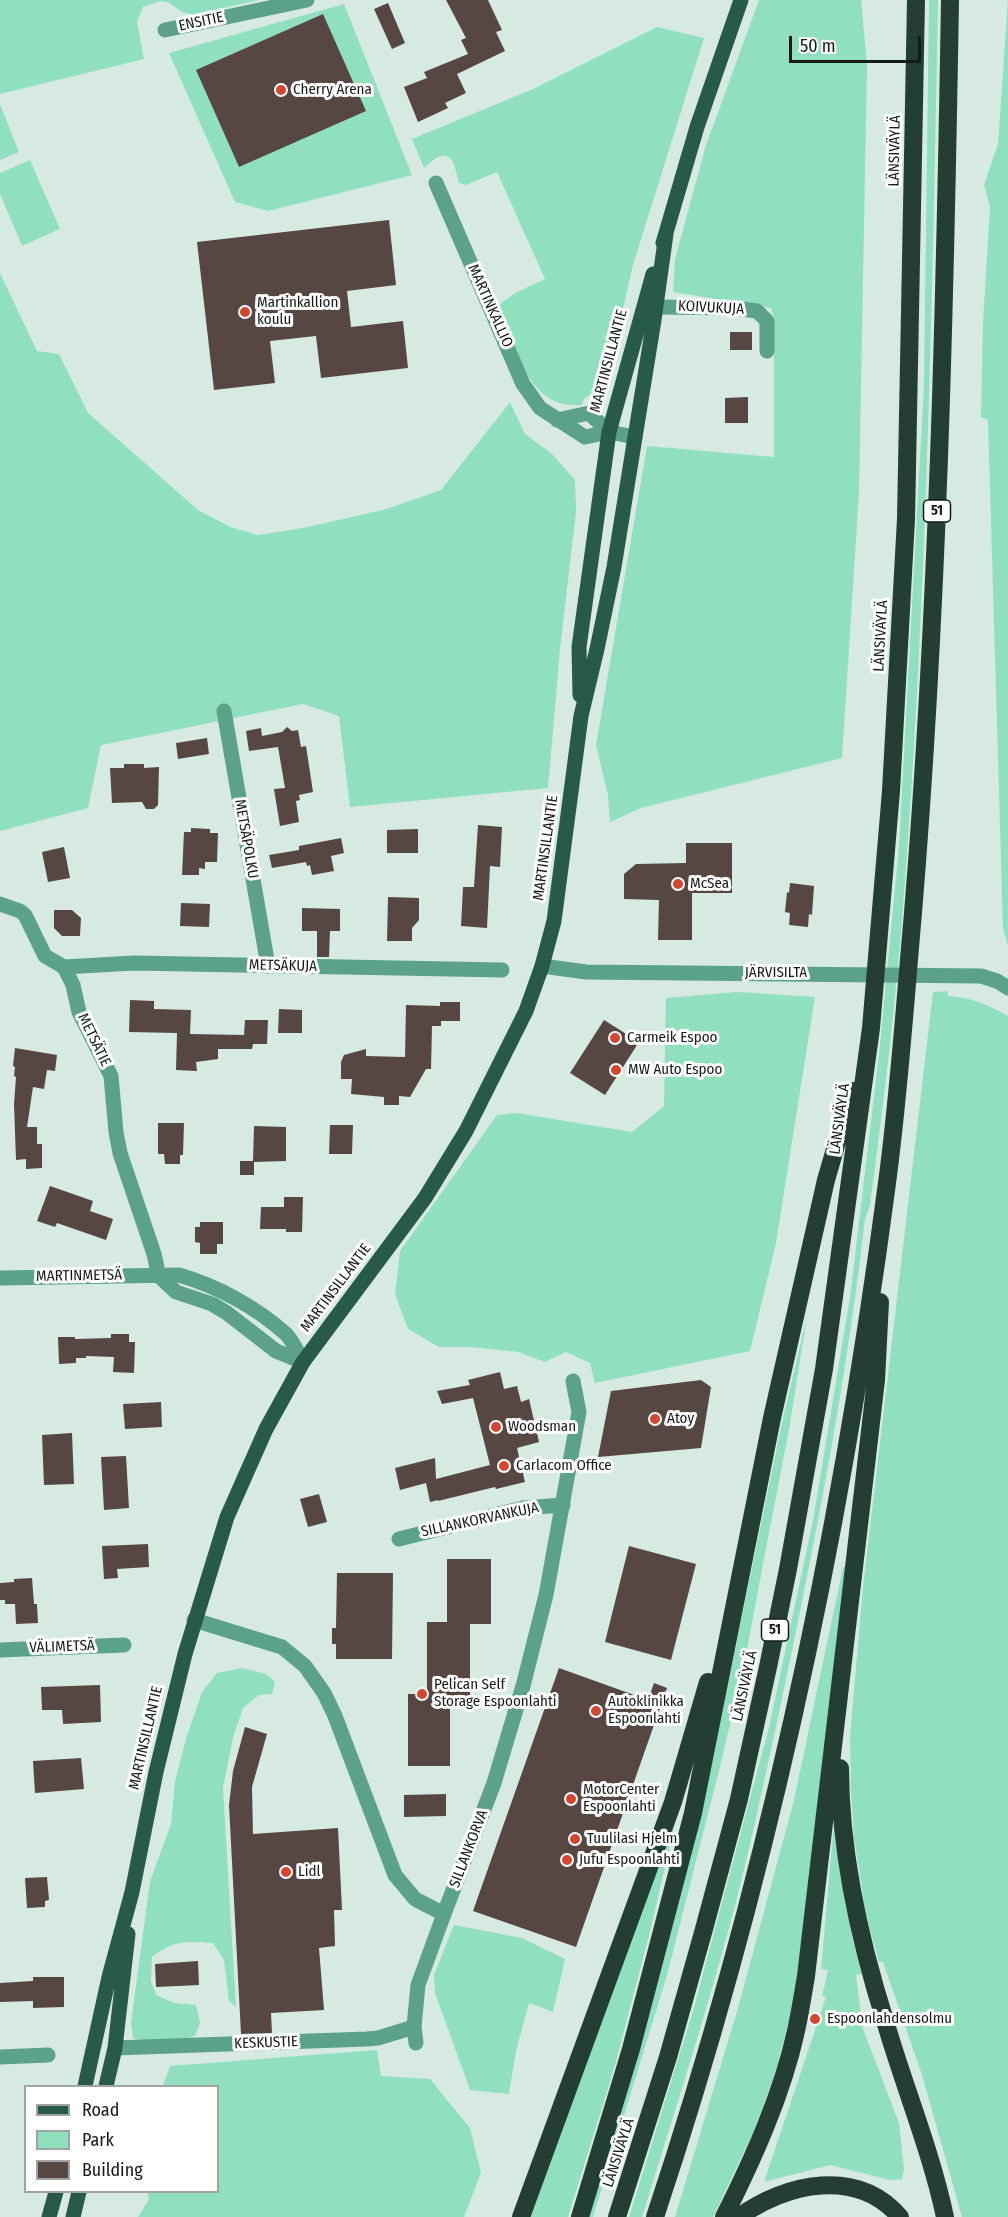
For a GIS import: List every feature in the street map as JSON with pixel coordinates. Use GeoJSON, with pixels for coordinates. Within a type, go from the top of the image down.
{"type":"FeatureCollection","features":[{"type":"Feature","properties":{"kind":"highway","name":"LÄNSIVÄYLÄ"},"geometry":{"type":"LineString","coordinates":[[617,2217],[668,2057],[707,1918],[739,1799],[768,1667],[824,1369],[870,1028],[891,791],[906,519],[916,0]]}},
{"type":"Feature","properties":{"kind":"highway","name":"51"},"geometry":{"type":"LineString","coordinates":[[655,2217],[738,1942],[797,1701],[843,1474],[887,1181],[902,1044],[923,792],[937,500],[951,0]]}},
{"type":"Feature","properties":{"kind":"highway"},"geometry":{"type":"LineString","coordinates":[[580,2217],[631,2049],[693,1814],[772,1418],[826,1180],[870,1028]]}},
{"type":"Feature","properties":{"kind":"highway"},"geometry":{"type":"LineString","coordinates":[[724,2217],[762,2133],[780,2084],[796,2032],[806,1976],[876,1380],[887,1181]]}},
{"type":"Feature","properties":{"kind":"highway"},"geometry":{"type":"LineString","coordinates":[[521,2217],[673,1802],[706,1688],[732,1615]]}},
{"type":"Feature","properties":{"kind":"highway"},"geometry":{"type":"LineString","coordinates":[[840,1701],[841,1815],[856,1913],[885,2024],[936,2179],[945,2217]]}},
{"type":"Feature","properties":{"kind":"highway"},"geometry":{"type":"LineString","coordinates":[[739,2217],[763,2201],[782,2193],[805,2186],[830,2184],[844,2186],[872,2196],[900,2217]]}},
{"type":"Feature","properties":{"kind":"main road","name":"MARTINSILLANTIE"},"geometry":{"type":"LineString","coordinates":[[581,716],[579,646],[609,432],[640,317],[697,127],[741,0]]}},
{"type":"Feature","properties":{"kind":"main road","name":"MARTINSILLANTIE"},"geometry":{"type":"LineString","coordinates":[[85,2085],[109,1977],[132,1892],[156,1772],[194,1620],[227,1517],[241,1482],[266,1429],[303,1362],[425,1198],[466,1131],[526,1011],[542,966],[554,921],[560,883],[581,716],[614,567],[666,234]]}},
{"type":"Feature","properties":{"kind":"main road","name":"MARTINSILLANTIE"},"geometry":{"type":"LineString","coordinates":[[106,2085],[115,2048],[132,1892]]}},
{"type":"Feature","properties":{"kind":"main road"},"geometry":{"type":"LineString","coordinates":[[49,2217],[56,2193]]}},
{"type":"Feature","properties":{"kind":"main road"},"geometry":{"type":"LineString","coordinates":[[73,2217],[79,2193]]}},
{"type":"Feature","properties":{"kind":"street","name":"ENSITIE"},"geometry":{"type":"LineString","coordinates":[[165,30],[307,0]]}},
{"type":"Feature","properties":{"kind":"street","name":"MARTINKALLIO"},"geometry":{"type":"LineString","coordinates":[[436,183],[523,384],[540,408],[585,437],[609,432],[635,436]]}},
{"type":"Feature","properties":{"kind":"street","name":"KOIVUKUJA"},"geometry":{"type":"LineString","coordinates":[[656,307],[757,311],[767,321],[767,351]]}},
{"type":"Feature","properties":{"kind":"street"},"geometry":{"type":"LineString","coordinates":[[557,420],[589,413],[609,432]]}},
{"type":"Feature","properties":{"kind":"street","name":"METSÄPOLKU"},"geometry":{"type":"LineString","coordinates":[[224,711],[268,966]]}},
{"type":"Feature","properties":{"kind":"street","name":"METSÄTIE"},"geometry":{"type":"LineString","coordinates":[[0,904],[25,915],[45,956],[64,967],[73,985],[79,1012],[111,1076],[120,1153],[154,1254],[159,1276]]}},
{"type":"Feature","properties":{"kind":"street","name":"METSÄKUJA"},"geometry":{"type":"LineString","coordinates":[[64,967],[134,963],[502,970]]}},
{"type":"Feature","properties":{"kind":"street","name":"JÄRVISILTA"},"geometry":{"type":"LineString","coordinates":[[542,966],[586,972],[965,975],[981,976],[997,981],[1008,988]]}},
{"type":"Feature","properties":{"kind":"street","name":"MARTINMETSÄ"},"geometry":{"type":"LineString","coordinates":[[0,1278],[179,1275],[222,1290],[248,1306],[287,1335],[303,1362]]}},
{"type":"Feature","properties":{"kind":"street","name":"SILLANKORVA"},"geometry":{"type":"LineString","coordinates":[[444,1914],[494,1783],[523,1686],[546,1595],[579,1412],[573,1381]]}},
{"type":"Feature","properties":{"kind":"street","name":"SILLANKORVANKUJA"},"geometry":{"type":"LineString","coordinates":[[399,1539],[523,1508],[563,1505]]}},
{"type":"Feature","properties":{"kind":"street"},"geometry":{"type":"LineString","coordinates":[[194,1620],[282,1647],[305,1666],[324,1693],[335,1716],[395,1875],[414,1899],[444,1914],[418,1985],[414,2026],[416,2043]]}},
{"type":"Feature","properties":{"kind":"street","name":"VÄLIMETSÄ"},"geometry":{"type":"LineString","coordinates":[[0,1650],[124,1645]]}},
{"type":"Feature","properties":{"kind":"street","name":"KESKUSTIE"},"geometry":{"type":"LineString","coordinates":[[115,2048],[367,2039],[378,2038],[414,2026]]}},
{"type":"Feature","properties":{"kind":"street"},"geometry":{"type":"LineString","coordinates":[[0,2057],[48,2055]]}},
{"type":"Feature","properties":{"kind":"green space"},"geometry":{"type":"Polygon","coordinates":[[[0,0],[259,0],[193,15],[182,12],[168,2],[160,1],[143,7],[137,22],[144,59],[0,94],[0,0]]]}},
{"type":"Feature","properties":{"kind":"green space"},"geometry":{"type":"Polygon","coordinates":[[[759,0],[861,0],[867,66],[859,492],[842,758],[641,808],[610,822],[608,795],[596,745],[647,446],[774,457],[774,318],[771,308],[673,292],[675,259],[706,145],[759,0]]]}},
{"type":"Feature","properties":{"kind":"green space"},"geometry":{"type":"Polygon","coordinates":[[[929,0],[938,0],[922,599],[899,958],[870,1205],[865,1219],[842,1387],[822,1498],[770,1756],[735,1906],[642,2217],[629,2217],[693,2011],[769,1727],[813,1520],[850,1297],[879,1055],[899,846],[924,383],[929,0]]]}},
{"type":"Feature","properties":{"kind":"green space"},"geometry":{"type":"Polygon","coordinates":[[[1008,0],[1008,946],[1003,928],[988,420],[981,417],[983,322],[990,207],[984,185],[998,144],[1008,0]]]}},
{"type":"Feature","properties":{"kind":"green space"},"geometry":{"type":"Polygon","coordinates":[[[344,4],[412,175],[268,211],[235,202],[169,53],[344,4]]]}},
{"type":"Feature","properties":{"kind":"green space"},"geometry":{"type":"Polygon","coordinates":[[[657,27],[704,38],[633,265],[608,374],[602,386],[584,398],[582,405],[564,404],[538,389],[528,376],[500,315],[500,304],[515,293],[545,279],[497,172],[466,185],[459,183],[454,163],[447,156],[436,158],[424,168],[412,139],[533,89],[657,27]]]}},
{"type":"Feature","properties":{"kind":"green space"},"geometry":{"type":"Polygon","coordinates":[[[0,104],[19,152],[0,160],[0,104]]]}},
{"type":"Feature","properties":{"kind":"green space"},"geometry":{"type":"Polygon","coordinates":[[[30,160],[60,229],[22,246],[0,194],[0,173],[30,160]]]}},
{"type":"Feature","properties":{"kind":"green space"},"geometry":{"type":"Polygon","coordinates":[[[0,273],[37,351],[59,354],[88,413],[198,510],[230,527],[258,535],[303,528],[387,509],[441,490],[510,402],[525,434],[552,454],[575,480],[576,512],[560,649],[548,788],[350,807],[339,716],[303,704],[101,745],[88,808],[0,831],[0,273]]]}},
{"type":"Feature","properties":{"kind":"green space"},"geometry":{"type":"Polygon","coordinates":[[[948,991],[948,996],[979,1002],[1008,1016],[1008,2217],[962,2217],[922,2075],[883,1962],[879,1962],[866,1914],[854,1838],[851,1791],[850,1736],[863,1587],[933,992],[948,991]]]}},
{"type":"Feature","properties":{"kind":"green space"},"geometry":{"type":"Polygon","coordinates":[[[738,992],[815,997],[776,1243],[750,1351],[595,1383],[590,1363],[566,1352],[545,1362],[518,1352],[470,1347],[439,1347],[408,1329],[395,1294],[400,1251],[497,1115],[517,1113],[632,1132],[664,1106],[666,998],[738,992]]]}},
{"type":"Feature","properties":{"kind":"green space"},"geometry":{"type":"Polygon","coordinates":[[[807,1317],[789,1430],[745,1660],[720,1767],[667,1975],[593,2217],[587,2217],[727,1689],[783,1418],[807,1317]]]}},
{"type":"Feature","properties":{"kind":"green space"},"geometry":{"type":"Polygon","coordinates":[[[843,1567],[846,1568],[823,1777],[794,2002],[775,2073],[755,2129],[713,2217],[675,2217],[738,2008],[794,1800],[843,1567]]]}},
{"type":"Feature","properties":{"kind":"green space"},"geometry":{"type":"Polygon","coordinates":[[[242,1668],[266,1674],[275,1682],[272,1694],[259,1695],[243,1708],[233,1738],[223,1788],[236,2007],[229,2001],[224,1960],[213,1943],[188,1942],[167,1947],[152,1957],[151,1981],[156,1995],[174,2003],[196,2005],[200,2023],[195,2036],[147,2042],[133,2038],[131,2023],[150,1881],[171,1824],[175,1781],[202,1692],[217,1673],[242,1668]]]}},
{"type":"Feature","properties":{"kind":"green space"},"geometry":{"type":"Polygon","coordinates":[[[679,1806],[650,1932],[614,2069],[568,2217],[530,2217],[679,1806]]]}},
{"type":"Feature","properties":{"kind":"green space"},"geometry":{"type":"Polygon","coordinates":[[[834,1823],[848,1918],[862,1974],[856,1975],[863,2029],[899,2123],[904,2170],[902,2179],[890,2180],[830,2165],[764,2182],[826,1997],[822,1996],[828,1970],[821,1969],[834,1823]]]}},
{"type":"Feature","properties":{"kind":"green space"},"geometry":{"type":"Polygon","coordinates":[[[454,1925],[522,1938],[565,1959],[553,2012],[529,2003],[516,2051],[509,2094],[470,2090],[435,1993],[434,1975],[454,1925]]]}},
{"type":"Feature","properties":{"kind":"green space"},"geometry":{"type":"Polygon","coordinates":[[[377,2050],[381,2076],[430,2079],[470,2128],[481,2173],[464,2217],[138,2217],[149,2199],[147,2193],[219,2193],[219,2085],[163,2085],[170,2066],[377,2050]]]}},
{"type":"Feature","properties":{"kind":"building"},"geometry":{"type":"Polygon","coordinates":[[[446,0],[488,0],[502,30],[496,32],[505,51],[457,74],[466,93],[445,103],[448,108],[418,122],[404,87],[427,78],[424,72],[468,54],[461,40],[466,38],[446,0]]]}},
{"type":"Feature","properties":{"kind":"building"},"geometry":{"type":"Polygon","coordinates":[[[388,3],[405,43],[392,49],[374,9],[388,3]]]}},
{"type":"Feature","properties":{"kind":"building","name":"Cherry Arena"},"geometry":{"type":"Polygon","coordinates":[[[323,14],[366,111],[239,167],[196,70],[323,14]]]}},
{"type":"Feature","properties":{"kind":"building"},"geometry":{"type":"Polygon","coordinates":[[[389,220],[396,285],[347,291],[351,327],[403,321],[408,368],[321,378],[316,336],[270,341],[275,383],[214,390],[197,242],[389,220]]]}},
{"type":"Feature","properties":{"kind":"building"},"geometry":{"type":"Polygon","coordinates":[[[730,332],[752,332],[752,350],[730,350],[730,332]]]}},
{"type":"Feature","properties":{"kind":"building"},"geometry":{"type":"Polygon","coordinates":[[[748,397],[748,423],[725,423],[725,398],[748,397]]]}},
{"type":"Feature","properties":{"kind":"building"},"geometry":{"type":"Polygon","coordinates":[[[287,727],[292,731],[298,730],[301,747],[306,746],[313,792],[299,795],[300,800],[296,801],[299,822],[280,826],[274,789],[285,788],[278,747],[249,751],[246,731],[261,728],[262,736],[282,732],[287,727]]]}},
{"type":"Feature","properties":{"kind":"building"},"geometry":{"type":"Polygon","coordinates":[[[207,738],[209,754],[178,759],[176,743],[207,738]]]}},
{"type":"Feature","properties":{"kind":"building"},"geometry":{"type":"Polygon","coordinates":[[[124,764],[144,764],[144,768],[159,767],[158,805],[154,809],[146,809],[142,802],[112,803],[110,768],[124,768],[124,764]]]}},
{"type":"Feature","properties":{"kind":"building"},"geometry":{"type":"Polygon","coordinates":[[[478,825],[502,827],[500,867],[490,866],[487,928],[461,926],[463,887],[474,887],[478,825]]]}},
{"type":"Feature","properties":{"kind":"building"},"geometry":{"type":"Polygon","coordinates":[[[191,828],[210,829],[210,833],[218,833],[217,862],[205,862],[205,869],[199,868],[199,875],[182,875],[184,832],[191,832],[191,828]]]}},
{"type":"Feature","properties":{"kind":"building"},"geometry":{"type":"Polygon","coordinates":[[[418,829],[418,853],[387,853],[387,830],[418,829]]]}},
{"type":"Feature","properties":{"kind":"building"},"geometry":{"type":"Polygon","coordinates":[[[341,838],[344,853],[331,856],[334,871],[312,875],[310,865],[307,866],[306,862],[272,868],[269,855],[299,850],[299,846],[341,838]]]}},
{"type":"Feature","properties":{"kind":"building","name":"McSea"},"geometry":{"type":"Polygon","coordinates":[[[686,843],[732,843],[732,893],[692,893],[692,940],[658,940],[659,900],[624,899],[624,874],[636,864],[686,863],[686,843]]]}},
{"type":"Feature","properties":{"kind":"building"},"geometry":{"type":"Polygon","coordinates":[[[64,847],[70,878],[48,882],[42,852],[64,847]]]}},
{"type":"Feature","properties":{"kind":"building"},"geometry":{"type":"Polygon","coordinates":[[[790,883],[814,886],[812,915],[809,914],[808,927],[789,925],[790,913],[785,912],[790,883]]]}},
{"type":"Feature","properties":{"kind":"building"},"geometry":{"type":"Polygon","coordinates":[[[388,897],[419,898],[419,920],[412,928],[412,941],[387,941],[388,897]]]}},
{"type":"Feature","properties":{"kind":"building"},"geometry":{"type":"Polygon","coordinates":[[[181,903],[210,904],[209,927],[180,926],[181,903]]]}},
{"type":"Feature","properties":{"kind":"building"},"geometry":{"type":"Polygon","coordinates":[[[302,908],[340,909],[340,931],[330,931],[329,957],[317,957],[317,931],[302,931],[302,908]]]}},
{"type":"Feature","properties":{"kind":"building"},"geometry":{"type":"Polygon","coordinates":[[[54,910],[72,910],[81,918],[80,936],[62,936],[54,928],[54,910]]]}},
{"type":"Feature","properties":{"kind":"building"},"geometry":{"type":"Polygon","coordinates":[[[130,1000],[154,1001],[154,1009],[191,1010],[190,1034],[244,1035],[245,1020],[268,1020],[267,1044],[253,1044],[252,1049],[218,1049],[218,1059],[196,1062],[197,1071],[176,1070],[177,1033],[129,1032],[130,1000]]]}},
{"type":"Feature","properties":{"kind":"building"},"geometry":{"type":"Polygon","coordinates":[[[440,1002],[460,1002],[460,1021],[441,1021],[441,1026],[432,1026],[431,1069],[426,1069],[410,1097],[399,1096],[399,1105],[384,1105],[384,1097],[351,1094],[352,1079],[341,1079],[341,1062],[344,1055],[366,1049],[366,1056],[405,1057],[406,1005],[440,1006],[440,1002]]]}},
{"type":"Feature","properties":{"kind":"building"},"geometry":{"type":"Polygon","coordinates":[[[279,1009],[302,1010],[302,1033],[278,1033],[279,1009]]]}},
{"type":"Feature","properties":{"kind":"building"},"geometry":{"type":"Polygon","coordinates":[[[604,1020],[639,1042],[605,1095],[570,1073],[604,1020]]]}},
{"type":"Feature","properties":{"kind":"building"},"geometry":{"type":"Polygon","coordinates":[[[15,1048],[57,1055],[55,1071],[47,1070],[44,1089],[33,1087],[27,1127],[37,1127],[37,1144],[42,1144],[42,1168],[26,1169],[26,1159],[16,1160],[14,1104],[16,1077],[13,1066],[15,1048]]]}},
{"type":"Feature","properties":{"kind":"building"},"geometry":{"type":"Polygon","coordinates":[[[158,1123],[184,1123],[183,1155],[180,1155],[180,1164],[165,1164],[164,1154],[158,1154],[158,1123]]]}},
{"type":"Feature","properties":{"kind":"building"},"geometry":{"type":"Polygon","coordinates":[[[330,1125],[353,1125],[352,1154],[329,1154],[330,1125]]]}},
{"type":"Feature","properties":{"kind":"building"},"geometry":{"type":"Polygon","coordinates":[[[254,1126],[286,1127],[286,1161],[254,1162],[254,1175],[240,1175],[240,1161],[253,1161],[254,1126]]]}},
{"type":"Feature","properties":{"kind":"building"},"geometry":{"type":"Polygon","coordinates":[[[50,1186],[93,1201],[90,1211],[113,1219],[106,1240],[57,1223],[55,1227],[37,1221],[50,1186]]]}},
{"type":"Feature","properties":{"kind":"building"},"geometry":{"type":"Polygon","coordinates":[[[284,1197],[303,1197],[302,1232],[286,1232],[286,1229],[260,1229],[261,1207],[284,1207],[284,1197]]]}},
{"type":"Feature","properties":{"kind":"building"},"geometry":{"type":"Polygon","coordinates":[[[200,1222],[223,1222],[223,1244],[217,1244],[217,1254],[200,1254],[200,1243],[195,1242],[195,1227],[200,1227],[200,1222]]]}},
{"type":"Feature","properties":{"kind":"building"},"geometry":{"type":"Polygon","coordinates":[[[111,1334],[129,1334],[129,1342],[135,1342],[134,1373],[113,1372],[114,1357],[86,1356],[86,1358],[76,1358],[76,1363],[59,1364],[58,1337],[111,1338],[111,1334]]]}},
{"type":"Feature","properties":{"kind":"building"},"geometry":{"type":"Polygon","coordinates":[[[500,1372],[504,1389],[517,1386],[521,1402],[529,1399],[539,1442],[517,1448],[525,1482],[430,1502],[426,1483],[400,1490],[395,1468],[435,1458],[436,1479],[490,1465],[473,1398],[442,1404],[437,1391],[470,1385],[468,1380],[500,1372]]]}},
{"type":"Feature","properties":{"kind":"building","name":"Atoy"},"geometry":{"type":"Polygon","coordinates":[[[701,1380],[711,1387],[701,1448],[598,1457],[611,1391],[701,1380]]]}},
{"type":"Feature","properties":{"kind":"building"},"geometry":{"type":"Polygon","coordinates":[[[161,1402],[162,1427],[125,1429],[123,1404],[161,1402]]]}},
{"type":"Feature","properties":{"kind":"building"},"geometry":{"type":"Polygon","coordinates":[[[72,1433],[74,1484],[44,1485],[42,1435],[72,1433]]]}},
{"type":"Feature","properties":{"kind":"building"},"geometry":{"type":"Polygon","coordinates":[[[126,1456],[129,1508],[104,1510],[101,1457],[126,1456]]]}},
{"type":"Feature","properties":{"kind":"building"},"geometry":{"type":"Polygon","coordinates":[[[319,1494],[327,1522],[308,1527],[300,1499],[319,1494]]]}},
{"type":"Feature","properties":{"kind":"building"},"geometry":{"type":"Polygon","coordinates":[[[148,1544],[149,1567],[117,1569],[118,1578],[104,1579],[102,1546],[148,1544]]]}},
{"type":"Feature","properties":{"kind":"building"},"geometry":{"type":"Polygon","coordinates":[[[629,1546],[696,1564],[671,1660],[605,1642],[629,1546]]]}},
{"type":"Feature","properties":{"kind":"building"},"geometry":{"type":"Polygon","coordinates":[[[447,1559],[491,1559],[491,1624],[470,1624],[470,1696],[450,1696],[450,1766],[408,1766],[408,1694],[427,1694],[427,1622],[447,1622],[447,1559]]]}},
{"type":"Feature","properties":{"kind":"building"},"geometry":{"type":"Polygon","coordinates":[[[337,1573],[393,1573],[392,1659],[336,1659],[336,1644],[332,1644],[332,1628],[336,1628],[337,1573]]]}},
{"type":"Feature","properties":{"kind":"building"},"geometry":{"type":"Polygon","coordinates":[[[32,1578],[38,1623],[16,1624],[15,1604],[5,1604],[5,1600],[0,1600],[0,1583],[32,1578]]]}},
{"type":"Feature","properties":{"kind":"building","name":"MotorCenter Espoonlahti"},"geometry":{"type":"Polygon","coordinates":[[[559,1668],[648,1700],[654,1683],[667,1688],[576,1947],[473,1911],[559,1668]]]}},
{"type":"Feature","properties":{"kind":"building"},"geometry":{"type":"Polygon","coordinates":[[[100,1685],[101,1722],[63,1724],[62,1710],[42,1710],[41,1687],[100,1685]]]}},
{"type":"Feature","properties":{"kind":"building","name":"Lidl"},"geometry":{"type":"Polygon","coordinates":[[[245,1727],[267,1734],[252,1787],[253,1834],[338,1828],[342,1910],[334,1910],[335,1946],[319,1948],[324,2010],[271,2013],[272,2033],[241,2034],[229,1805],[233,1771],[245,1727]]]}},
{"type":"Feature","properties":{"kind":"building"},"geometry":{"type":"Polygon","coordinates":[[[81,1758],[84,1789],[35,1793],[33,1761],[81,1758]]]}},
{"type":"Feature","properties":{"kind":"building"},"geometry":{"type":"Polygon","coordinates":[[[446,1794],[446,1816],[404,1817],[404,1795],[446,1794]]]}},
{"type":"Feature","properties":{"kind":"building"},"geometry":{"type":"Polygon","coordinates":[[[47,1877],[49,1900],[45,1901],[45,1907],[27,1908],[25,1878],[47,1877]]]}},
{"type":"Feature","properties":{"kind":"building"},"geometry":{"type":"Polygon","coordinates":[[[198,1961],[199,1985],[156,1987],[155,1964],[198,1961]]]}},
{"type":"Feature","properties":{"kind":"building"},"geometry":{"type":"Polygon","coordinates":[[[33,1977],[64,1977],[64,2007],[33,2008],[33,2001],[0,2002],[0,1983],[33,1981],[33,1977]]]}},
{"type":"Feature","properties":{"kind":"place","name":"Cherry Arena"},"geometry":{"type":"Point","coordinates":[281,90]}},
{"type":"Feature","properties":{"kind":"place","name":"Martinkallion koulu"},"geometry":{"type":"Point","coordinates":[245,312]}},
{"type":"Feature","properties":{"kind":"place","name":"McSea"},"geometry":{"type":"Point","coordinates":[678,884]}},
{"type":"Feature","properties":{"kind":"place","name":"Carmeik Espoo"},"geometry":{"type":"Point","coordinates":[615,1038]}},
{"type":"Feature","properties":{"kind":"place","name":"MW Auto Espoo"},"geometry":{"type":"Point","coordinates":[616,1070]}},
{"type":"Feature","properties":{"kind":"place","name":"Atoy"},"geometry":{"type":"Point","coordinates":[655,1419]}},
{"type":"Feature","properties":{"kind":"place","name":"Woodsman"},"geometry":{"type":"Point","coordinates":[496,1427]}},
{"type":"Feature","properties":{"kind":"place","name":"Carlacom Office"},"geometry":{"type":"Point","coordinates":[504,1466]}},
{"type":"Feature","properties":{"kind":"place","name":"Pelican Self Storage Espoonlahti"},"geometry":{"type":"Point","coordinates":[422,1694]}},
{"type":"Feature","properties":{"kind":"place","name":"Autoklinikka Espoonlahti"},"geometry":{"type":"Point","coordinates":[596,1711]}},
{"type":"Feature","properties":{"kind":"place","name":"MotorCenter Espoonlahti"},"geometry":{"type":"Point","coordinates":[571,1799]}},
{"type":"Feature","properties":{"kind":"place","name":"Tuulilasi Hjelm"},"geometry":{"type":"Point","coordinates":[575,1839]}},
{"type":"Feature","properties":{"kind":"place","name":"Jufu Espoonlahti"},"geometry":{"type":"Point","coordinates":[567,1860]}},
{"type":"Feature","properties":{"kind":"place","name":"Lidl"},"geometry":{"type":"Point","coordinates":[286,1872]}},
{"type":"Feature","properties":{"kind":"place","name":"Espoonlahdensolmu"},"geometry":{"type":"Point","coordinates":[815,2019]}}]}
